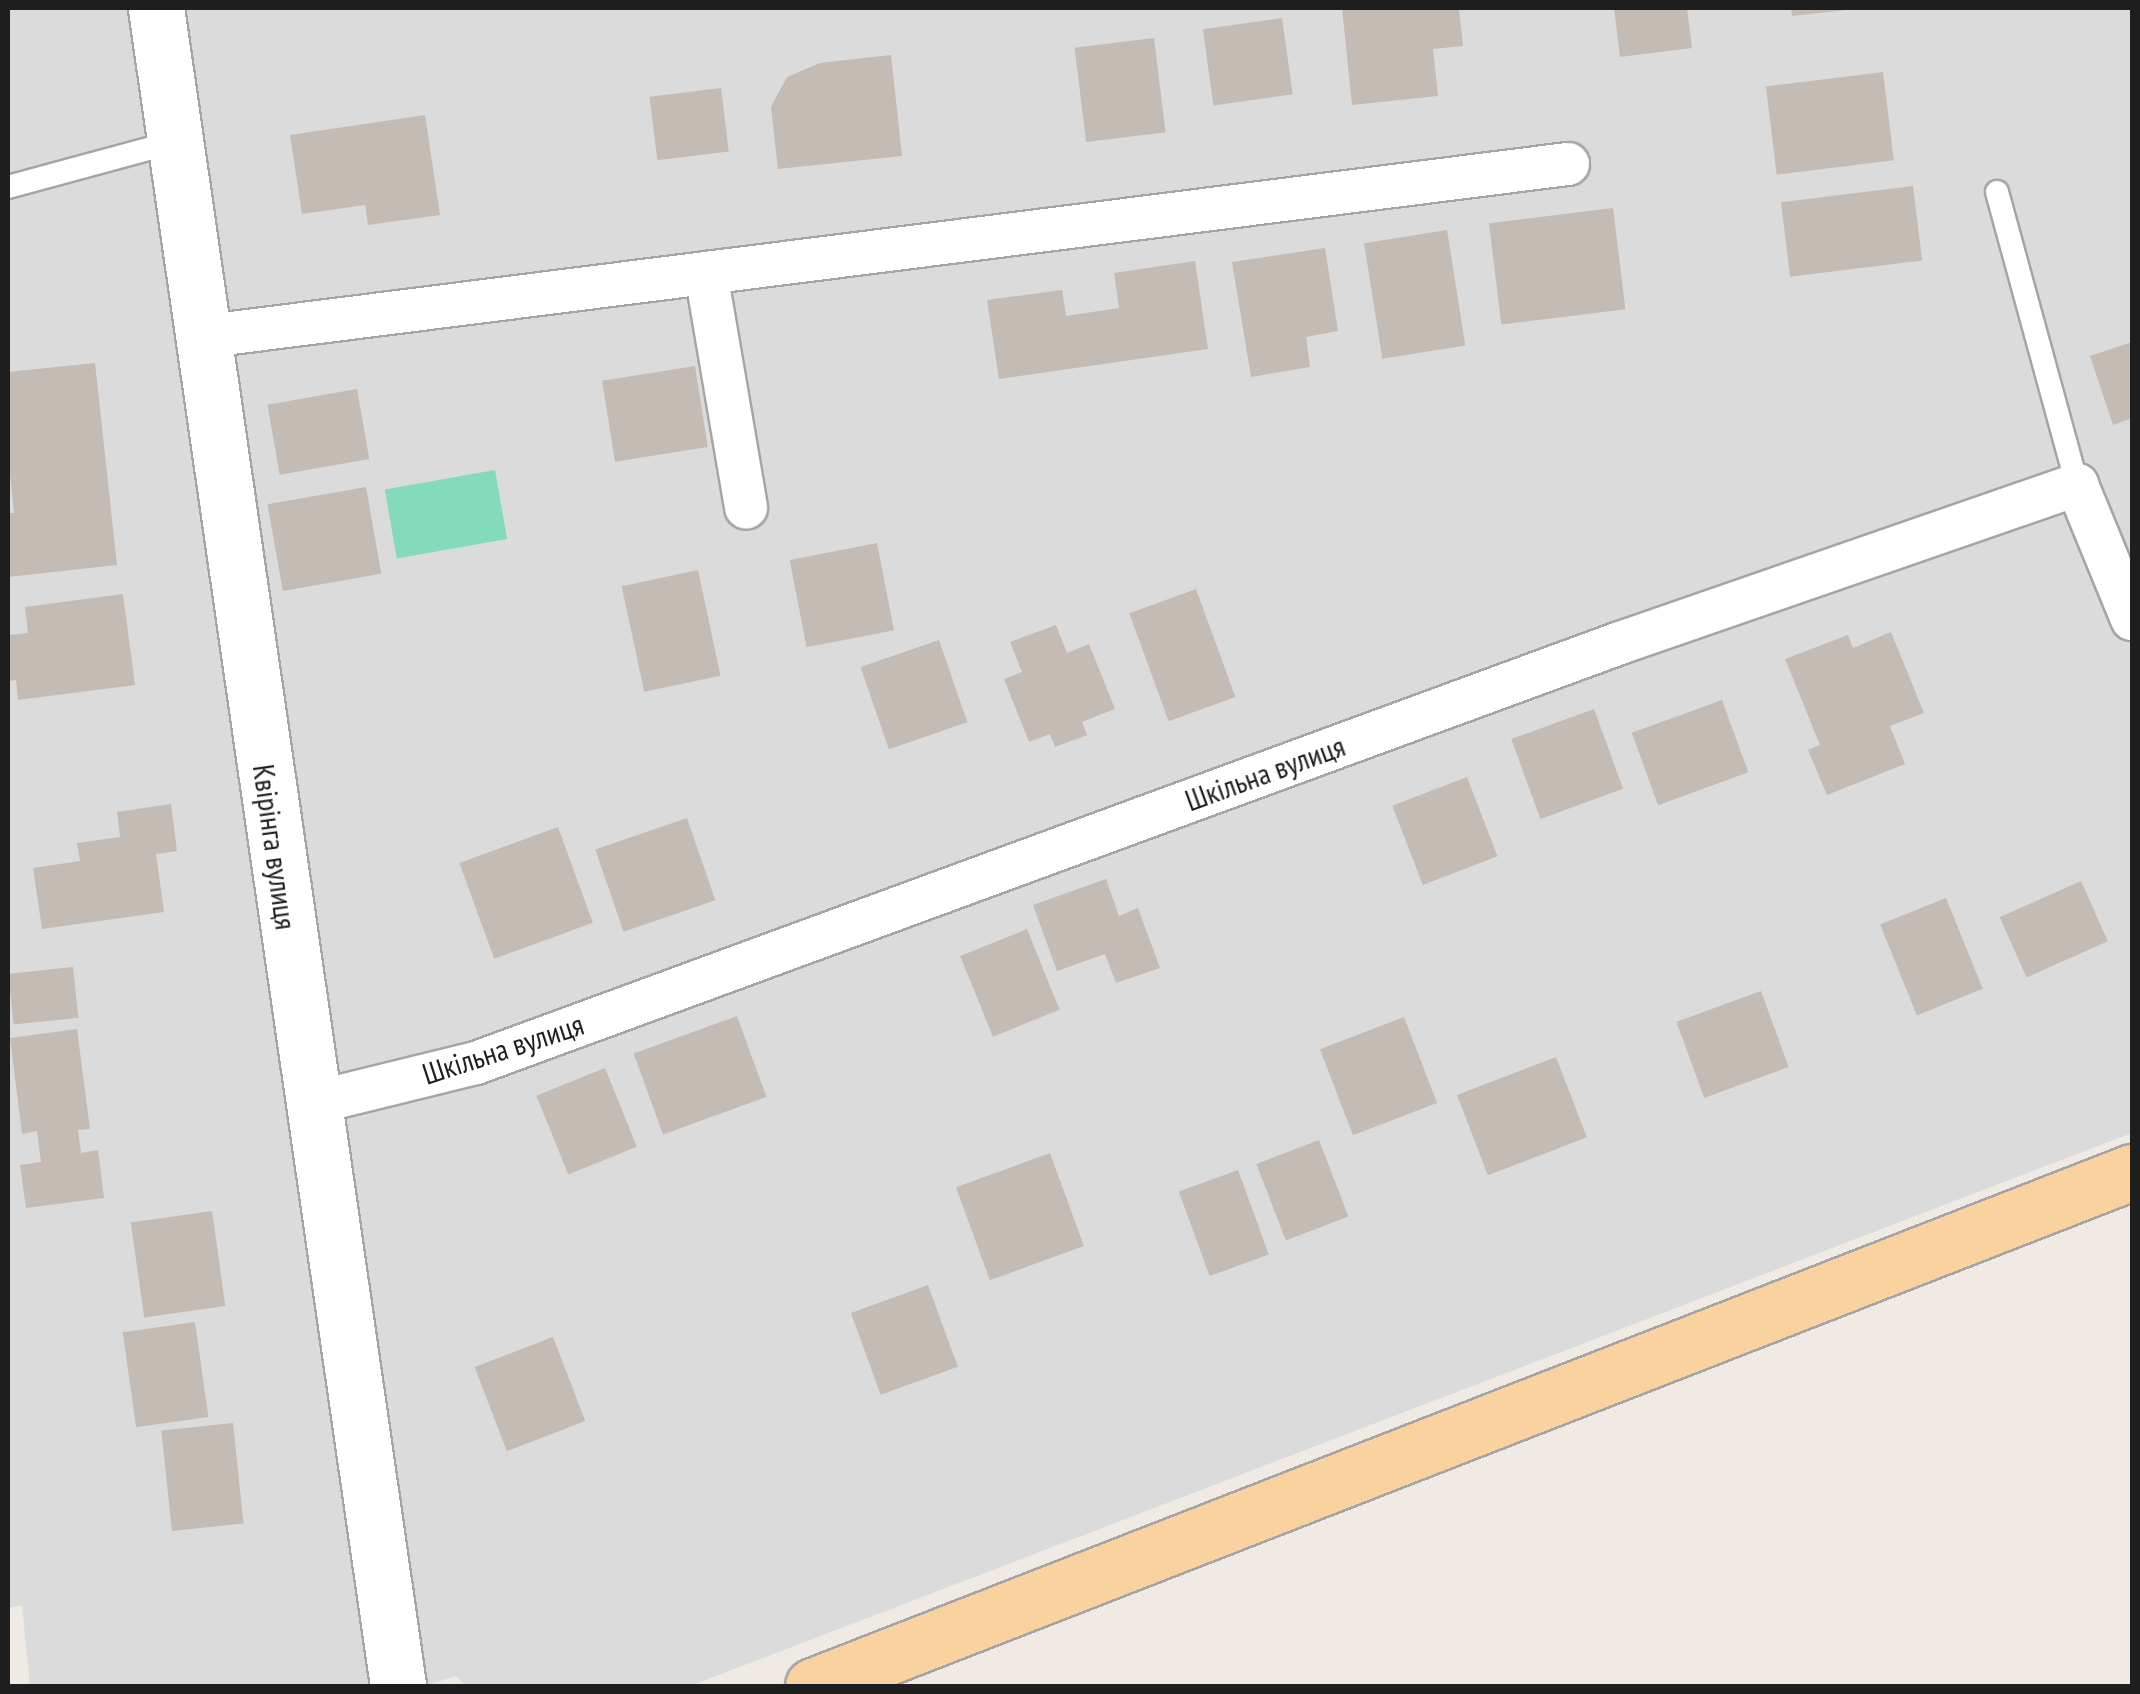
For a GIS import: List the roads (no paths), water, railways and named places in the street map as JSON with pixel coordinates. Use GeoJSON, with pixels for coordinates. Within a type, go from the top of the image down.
{"type":"FeatureCollection","features":[{"type":"Feature","properties":{"kind":"main road"},"geometry":{"type":"LineString","coordinates":[[814,1686],[2132,1172]]}},
{"type":"Feature","properties":{"kind":"street","name":"Квірінга вулиця"},"geometry":{"type":"LineString","coordinates":[[156,8],[200,337],[398,1686]]}},
{"type":"Feature","properties":{"kind":"street"},"geometry":{"type":"LineString","coordinates":[[200,337],[1568,164]]}},
{"type":"Feature","properties":{"kind":"street"},"geometry":{"type":"LineString","coordinates":[[706,273],[746,508]]}},
{"type":"Feature","properties":{"kind":"street"},"geometry":{"type":"LineString","coordinates":[[2077,485],[2132,619]]}},
{"type":"Feature","properties":{"kind":"street","name":"Шкільна вулиця"},"geometry":{"type":"LineString","coordinates":[[313,1104],[476,1062],[1602,650],[2077,485]]}},
{"type":"Feature","properties":{"kind":"lane"},"geometry":{"type":"LineString","coordinates":[[8,187],[174,142]]}},
{"type":"Feature","properties":{"kind":"lane"},"geometry":{"type":"LineString","coordinates":[[1997,192],[2077,485]]}}]}
